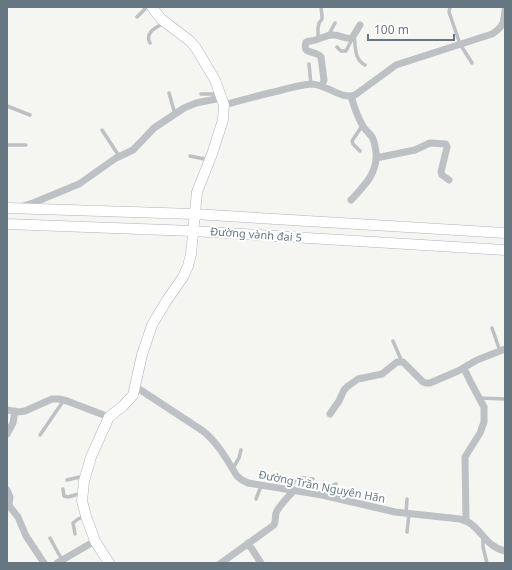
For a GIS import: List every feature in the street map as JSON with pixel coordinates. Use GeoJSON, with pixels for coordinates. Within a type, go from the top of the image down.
{"type":"FeatureCollection","features":[{"type":"Feature","properties":{"kind":"main road"},"geometry":{"type":"LineString","coordinates":[[109,563],[95,541],[86,516],[82,501],[85,475],[91,457],[109,417],[123,406],[133,395],[142,355],[152,325],[183,277],[188,266],[191,254],[197,192],[210,160],[222,120],[222,99],[215,80],[196,48],[190,41],[161,19],[152,7]]}},
{"type":"Feature","properties":{"kind":"main road","name":"Đường vành đai 5"},"geometry":{"type":"LineString","coordinates":[[11,208],[194,214],[505,232]]}},
{"type":"Feature","properties":{"kind":"main road","name":"Đường vành đai 5"},"geometry":{"type":"LineString","coordinates":[[7,224],[193,230],[505,250]]}},
{"type":"Feature","properties":{"kind":"street"},"geometry":{"type":"LineString","coordinates":[[11,208],[33,203],[79,184],[119,156],[132,150],[151,130],[190,105],[222,99],[243,99],[310,84],[317,84],[343,96],[356,95],[396,65],[492,34],[503,26],[505,20],[505,10]]}},
{"type":"Feature","properties":{"kind":"street"},"geometry":{"type":"LineString","coordinates":[[322,86],[324,80],[321,57],[319,54],[306,51],[305,45],[308,41],[328,35],[335,35],[348,39],[353,36],[360,25]]}},
{"type":"Feature","properties":{"kind":"street"},"geometry":{"type":"LineString","coordinates":[[350,96],[356,112],[372,137],[376,158],[375,169],[372,176],[351,200]]}},
{"type":"Feature","properties":{"kind":"street"},"geometry":{"type":"LineString","coordinates":[[376,158],[415,150],[430,143],[446,144],[447,147],[441,172],[442,175],[449,180]]}},
{"type":"Feature","properties":{"kind":"street"},"geometry":{"type":"LineString","coordinates":[[330,414],[339,402],[344,390],[348,386],[358,380],[382,374],[397,362],[402,362],[423,382],[430,383],[458,371],[477,360],[503,350]]}},
{"type":"Feature","properties":{"kind":"street"},"geometry":{"type":"LineString","coordinates":[[464,368],[484,407],[484,422],[480,433],[465,457],[466,520],[490,544],[505,551]]}},
{"type":"Feature","properties":{"kind":"street","name":"Đường Trần Nguyên Hãn"},"geometry":{"type":"LineString","coordinates":[[136,387],[209,436],[238,476],[248,483],[326,496],[395,512],[466,520]]}},
{"type":"Feature","properties":{"kind":"street"},"geometry":{"type":"LineString","coordinates":[[7,410],[18,412],[26,411],[52,400],[59,399],[109,417]]}},
{"type":"Feature","properties":{"kind":"street"},"geometry":{"type":"LineString","coordinates":[[7,434],[13,424],[15,411]]}},
{"type":"Feature","properties":{"kind":"street"},"geometry":{"type":"LineString","coordinates":[[7,490],[10,497],[10,507],[18,517],[26,536],[44,563]]}},
{"type":"Feature","properties":{"kind":"street"},"geometry":{"type":"LineString","coordinates":[[221,563],[274,525],[277,510],[292,490]]}},
{"type":"Feature","properties":{"kind":"street"},"geometry":{"type":"LineString","coordinates":[[59,561],[95,541]]}},
{"type":"Feature","properties":{"kind":"street"},"geometry":{"type":"LineString","coordinates":[[248,543],[261,563]]}},
{"type":"Feature","properties":{"kind":"lane"},"geometry":{"type":"LineString","coordinates":[[137,17],[147,7]]}},
{"type":"Feature","properties":{"kind":"lane"},"geometry":{"type":"LineString","coordinates":[[318,39],[318,28],[322,19],[321,7]]}},
{"type":"Feature","properties":{"kind":"lane"},"geometry":{"type":"LineString","coordinates":[[450,7],[449,12],[460,44],[472,62]]}},
{"type":"Feature","properties":{"kind":"lane"},"geometry":{"type":"LineString","coordinates":[[150,43],[148,36],[153,30],[165,22]]}},
{"type":"Feature","properties":{"kind":"lane"},"geometry":{"type":"LineString","coordinates":[[328,35],[335,23]]}},
{"type":"Feature","properties":{"kind":"lane"},"geometry":{"type":"LineString","coordinates":[[337,47],[346,51],[353,36]]}},
{"type":"Feature","properties":{"kind":"lane"},"geometry":{"type":"LineString","coordinates":[[353,36],[357,57],[360,62],[365,65]]}},
{"type":"Feature","properties":{"kind":"lane"},"geometry":{"type":"LineString","coordinates":[[309,64],[310,84]]}},
{"type":"Feature","properties":{"kind":"lane"},"geometry":{"type":"LineString","coordinates":[[169,93],[175,114]]}},
{"type":"Feature","properties":{"kind":"lane"},"geometry":{"type":"LineString","coordinates":[[201,94],[222,99]]}},
{"type":"Feature","properties":{"kind":"lane"},"geometry":{"type":"LineString","coordinates":[[7,106],[30,115]]}},
{"type":"Feature","properties":{"kind":"lane"},"geometry":{"type":"LineString","coordinates":[[360,151],[353,144],[352,139],[363,125]]}},
{"type":"Feature","properties":{"kind":"lane"},"geometry":{"type":"LineString","coordinates":[[102,130],[119,156]]}},
{"type":"Feature","properties":{"kind":"lane"},"geometry":{"type":"LineString","coordinates":[[7,145],[26,145]]}},
{"type":"Feature","properties":{"kind":"lane"},"geometry":{"type":"LineString","coordinates":[[190,156],[210,160]]}},
{"type":"Feature","properties":{"kind":"lane"},"geometry":{"type":"LineString","coordinates":[[492,328],[503,350]]}},
{"type":"Feature","properties":{"kind":"lane"},"geometry":{"type":"LineString","coordinates":[[393,341],[402,362]]}},
{"type":"Feature","properties":{"kind":"lane"},"geometry":{"type":"LineString","coordinates":[[480,398],[505,399]]}},
{"type":"Feature","properties":{"kind":"lane"},"geometry":{"type":"LineString","coordinates":[[40,435],[64,400]]}},
{"type":"Feature","properties":{"kind":"lane"},"geometry":{"type":"LineString","coordinates":[[232,468],[239,458],[241,450]]}},
{"type":"Feature","properties":{"kind":"lane"},"geometry":{"type":"LineString","coordinates":[[67,480],[85,475]]}},
{"type":"Feature","properties":{"kind":"lane"},"geometry":{"type":"LineString","coordinates":[[292,490],[295,480],[298,478],[313,479]]}},
{"type":"Feature","properties":{"kind":"lane"},"geometry":{"type":"LineString","coordinates":[[326,496],[328,489],[336,484]]}},
{"type":"Feature","properties":{"kind":"lane"},"geometry":{"type":"LineString","coordinates":[[256,499],[262,485]]}},
{"type":"Feature","properties":{"kind":"lane"},"geometry":{"type":"LineString","coordinates":[[63,489],[64,496],[68,497],[83,492]]}},
{"type":"Feature","properties":{"kind":"lane"},"geometry":{"type":"LineString","coordinates":[[407,499],[407,532]]}},
{"type":"Feature","properties":{"kind":"lane"},"geometry":{"type":"LineString","coordinates":[[76,534],[74,523],[78,519],[86,516]]}},
{"type":"Feature","properties":{"kind":"lane"},"geometry":{"type":"LineString","coordinates":[[483,536],[483,547],[486,563]]}},
{"type":"Feature","properties":{"kind":"lane"},"geometry":{"type":"LineString","coordinates":[[50,538],[59,561]]}}]}
